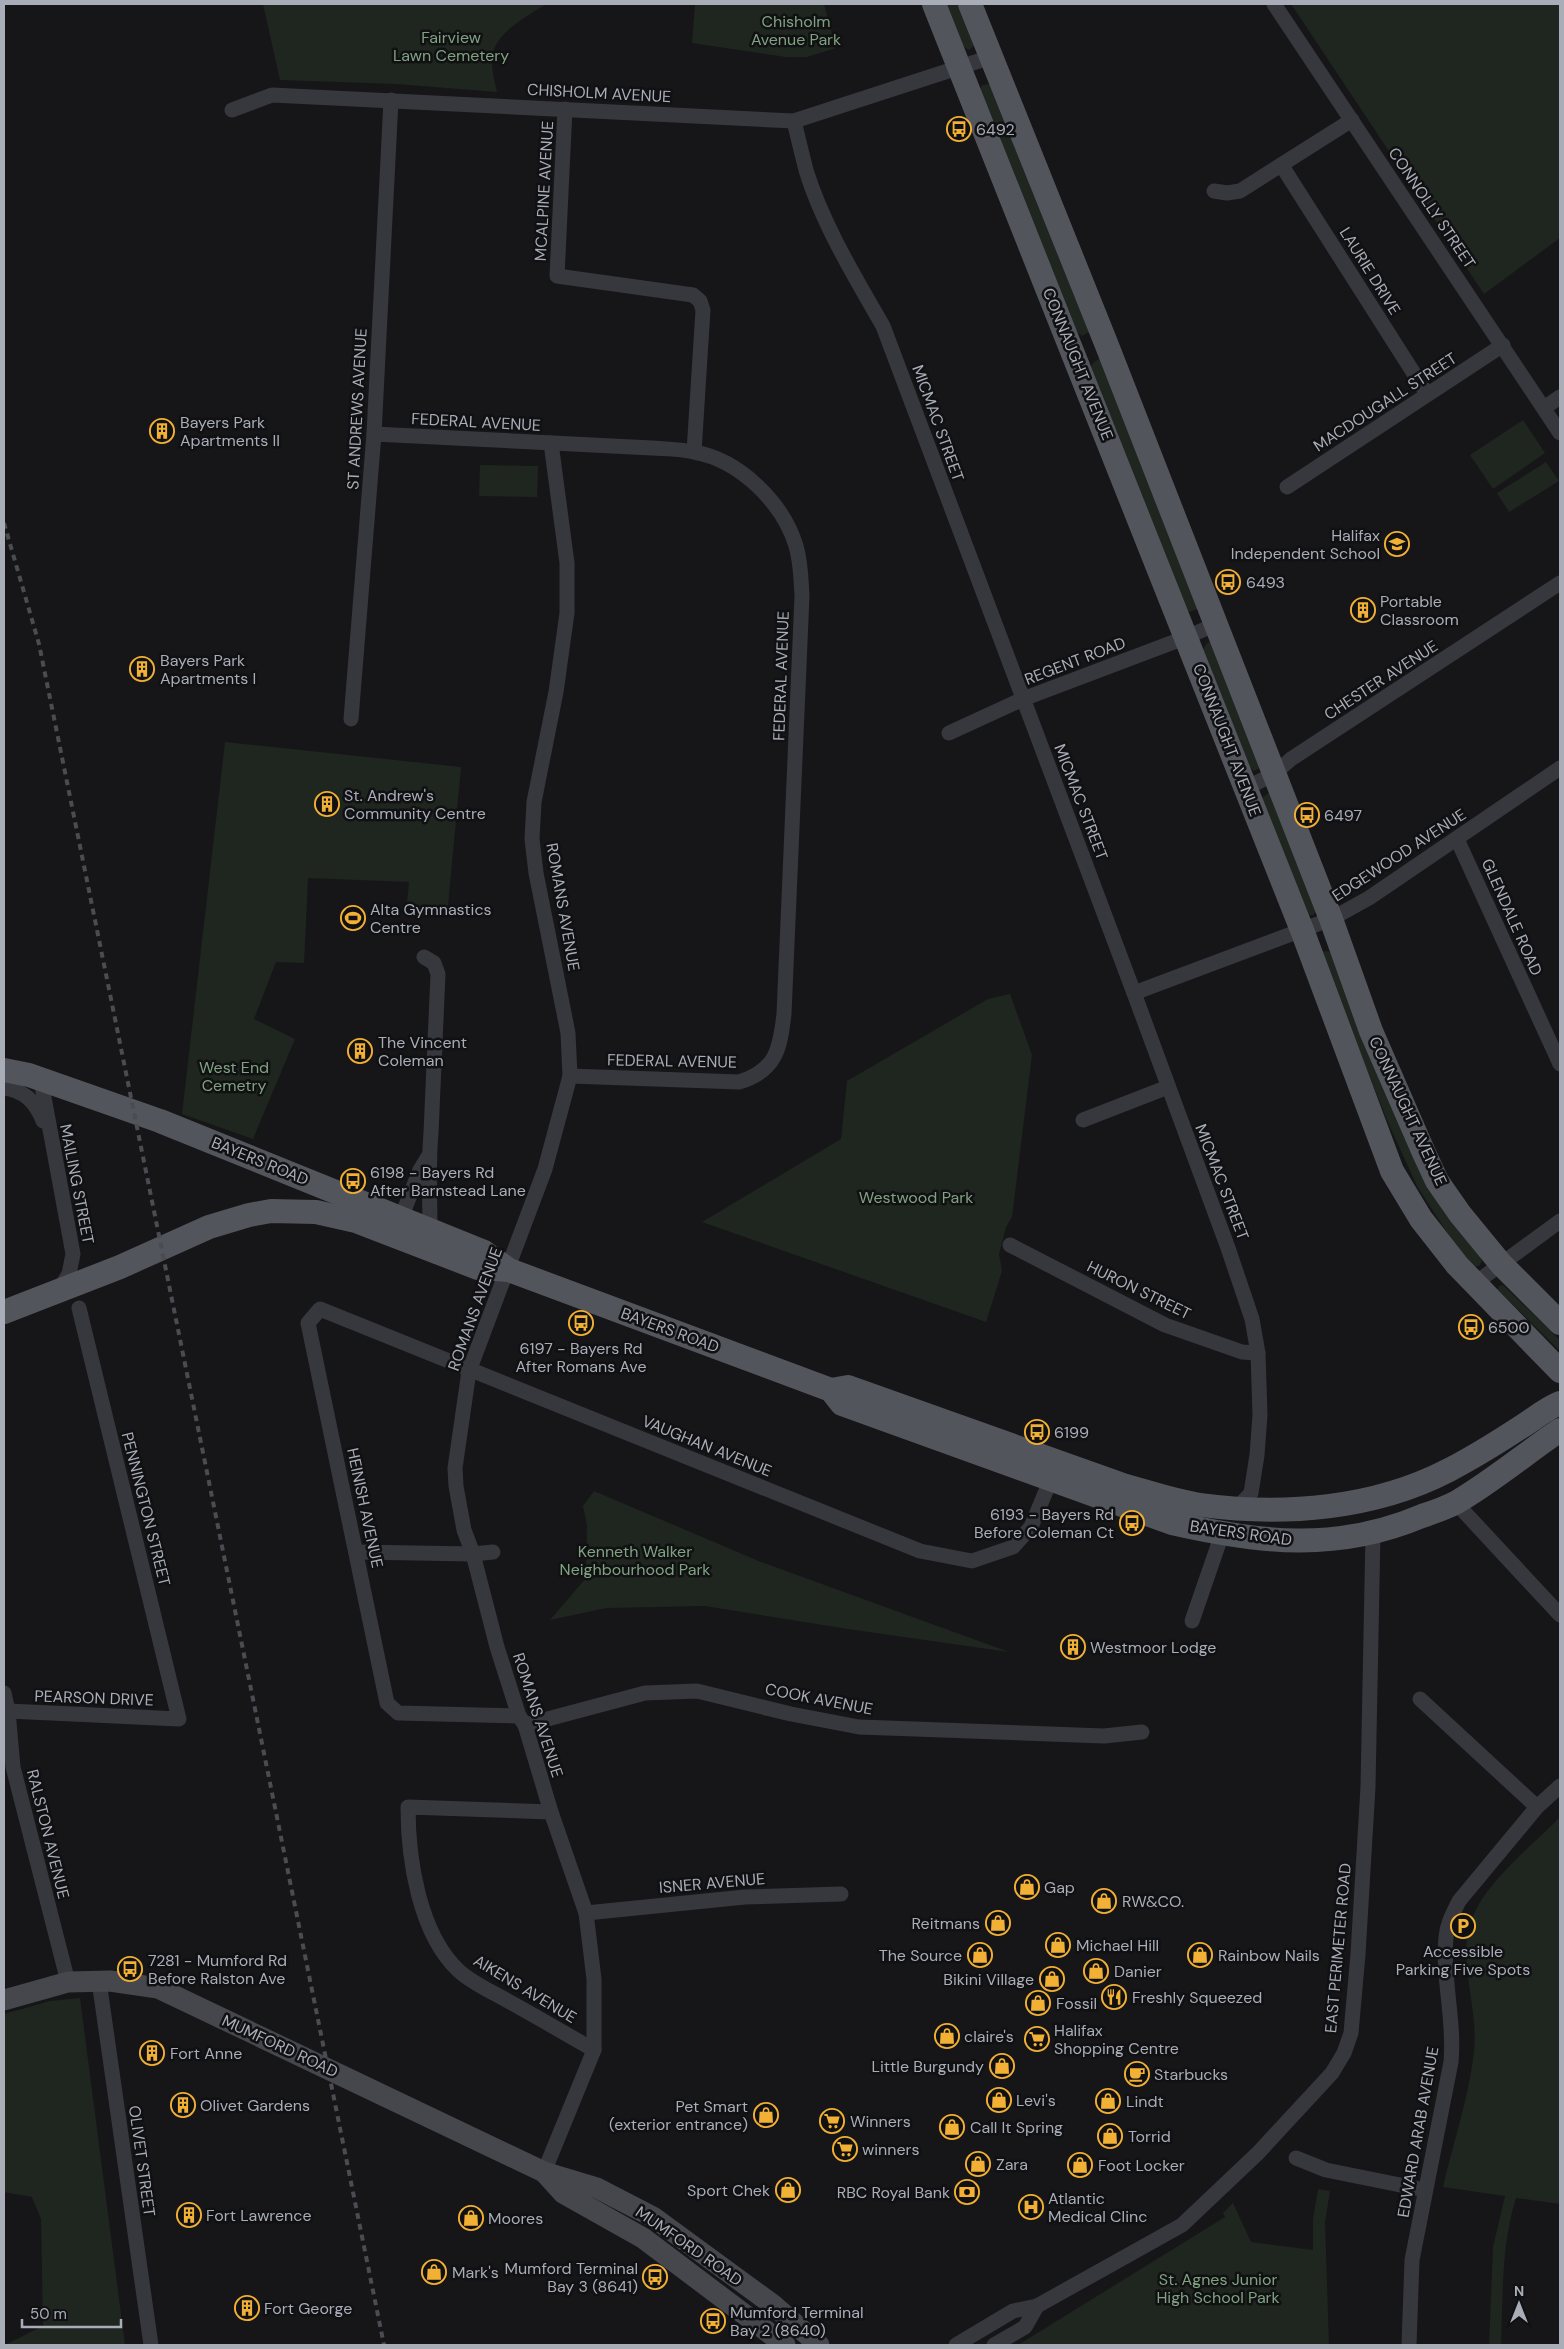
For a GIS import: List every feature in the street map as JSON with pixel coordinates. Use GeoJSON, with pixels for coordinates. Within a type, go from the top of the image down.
{"type":"FeatureCollection","features":[{"type":"Feature","properties":{"kind":"main road","name":"CONNAUGHT AVENUE"},"geometry":{"type":"LineString","coordinates":[[934,4],[1302,930],[1392,1171],[1421,1219],[1474,1284],[1560,1371]]}},
{"type":"Feature","properties":{"kind":"main road","name":"CONNAUGHT AVENUE"},"geometry":{"type":"LineString","coordinates":[[970,4],[1106,343],[1214,625],[1331,919],[1371,1031],[1437,1181],[1460,1214],[1501,1264],[1560,1323]]}},
{"type":"Feature","properties":{"kind":"main road"},"geometry":{"type":"LineString","coordinates":[[1075,355],[1106,343]]}},
{"type":"Feature","properties":{"kind":"main road","name":"BAYERS ROAD"},"geometry":{"type":"LineString","coordinates":[[4,1070],[29,1075],[41,1081],[101,1100],[160,1122],[484,1252],[509,1270],[831,1390],[848,1387],[1123,1485],[1166,1498],[1199,1504],[1268,1510],[1311,1508],[1390,1494],[1429,1480],[1472,1458],[1560,1403]]}},
{"type":"Feature","properties":{"kind":"main road"},"geometry":{"type":"LineString","coordinates":[[4,1081],[29,1083],[41,1081]]}},
{"type":"Feature","properties":{"kind":"main road","name":"BAYERS ROAD"},"geometry":{"type":"LineString","coordinates":[[4,1312],[120,1267],[209,1227],[250,1215],[290,1210],[316,1212],[356,1221],[478,1268],[509,1270]]}},
{"type":"Feature","properties":{"kind":"main road","name":"BAYERS ROAD"},"geometry":{"type":"LineString","coordinates":[[831,1390],[842,1404],[1172,1523],[1222,1534],[1291,1541],[1317,1542],[1372,1533],[1400,1525],[1456,1502],[1560,1430]]}},
{"type":"Feature","properties":{"kind":"main road"},"geometry":{"type":"LineString","coordinates":[[1515,1462],[1560,1447]]}},
{"type":"Feature","properties":{"kind":"main road"},"geometry":{"type":"LineString","coordinates":[[1372,1533],[1377,1513],[1390,1494]]}},
{"type":"Feature","properties":{"kind":"main road"},"geometry":{"type":"LineString","coordinates":[[1268,1510],[1292,1515],[1308,1524],[1317,1542]]}},
{"type":"Feature","properties":{"kind":"street","name":"CONNOLLY STREET"},"geometry":{"type":"LineString","coordinates":[[1274,4],[1560,433]]}},
{"type":"Feature","properties":{"kind":"street"},"geometry":{"type":"LineString","coordinates":[[959,68],[991,57]]}},
{"type":"Feature","properties":{"kind":"street","name":"CHISHOLM AVENUE"},"geometry":{"type":"LineString","coordinates":[[232,110],[272,95],[794,121],[959,68]]}},
{"type":"Feature","properties":{"kind":"street","name":"ST ANDREWS AVENUE"},"geometry":{"type":"LineString","coordinates":[[351,719],[374,434],[391,100]]}},
{"type":"Feature","properties":{"kind":"street","name":"MCALPINE AVENUE"},"geometry":{"type":"LineString","coordinates":[[565,109],[558,276],[693,295],[700,301],[703,310],[702,343],[694,452]]}},
{"type":"Feature","properties":{"kind":"street"},"geometry":{"type":"LineString","coordinates":[[1214,191],[1227,193],[1240,191],[1352,120]]}},
{"type":"Feature","properties":{"kind":"street","name":"MICMAC STREET"},"geometry":{"type":"LineString","coordinates":[[794,121],[806,171],[817,198],[853,273],[883,326],[1134,993],[1252,1319],[1258,1353],[1260,1415],[1251,1493],[1237,1508]]}},
{"type":"Feature","properties":{"kind":"street","name":"LAURIE DRIVE"},"geometry":{"type":"LineString","coordinates":[[1282,166],[1427,394]]}},
{"type":"Feature","properties":{"kind":"street","name":"MACDOUGALL STREET"},"geometry":{"type":"LineString","coordinates":[[1286,487],[1503,346]]}},
{"type":"Feature","properties":{"kind":"street"},"geometry":{"type":"LineString","coordinates":[[1544,408],[1560,398]]}},
{"type":"Feature","properties":{"kind":"street","name":"FEDERAL AVENUE"},"geometry":{"type":"LineString","coordinates":[[374,434],[694,452],[712,457],[741,473],[766,494],[788,526],[800,564],[802,602],[784,1014],[781,1043],[772,1062],[765,1069],[756,1076],[739,1082],[570,1076]]}},
{"type":"Feature","properties":{"kind":"street","name":"ROMANS AVENUE"},"geometry":{"type":"LineString","coordinates":[[544,2172],[594,2050],[594,1979],[586,1913],[498,1648],[473,1554],[464,1530],[456,1486],[455,1468],[469,1371],[509,1270],[545,1168],[570,1076],[568,1033],[536,873],[532,839],[534,802],[556,692],[567,613],[567,563],[551,443]]}},
{"type":"Feature","properties":{"kind":"street","name":"CHESTER AVENUE"},"geometry":{"type":"LineString","coordinates":[[1246,788],[1274,774],[1291,759],[1560,583]]}},
{"type":"Feature","properties":{"kind":"street","name":"REGENT ROAD"},"geometry":{"type":"LineString","coordinates":[[949,733],[1023,699],[1214,625]]}},
{"type":"Feature","properties":{"kind":"street","name":"EDGEWOOD AVENUE"},"geometry":{"type":"LineString","coordinates":[[1134,993],[1331,919],[1369,898],[1560,768]]}},
{"type":"Feature","properties":{"kind":"street","name":"GLENDALE ROAD"},"geometry":{"type":"LineString","coordinates":[[1458,839],[1560,1064]]}},
{"type":"Feature","properties":{"kind":"street"},"geometry":{"type":"LineString","coordinates":[[424,956],[434,963],[438,974],[431,1133],[428,1157],[431,1175],[430,1230]]}},
{"type":"Feature","properties":{"kind":"street","name":"MAILING STREET"},"geometry":{"type":"LineString","coordinates":[[41,1081],[73,1254],[69,1274],[58,1291]]}},
{"type":"Feature","properties":{"kind":"street"},"geometry":{"type":"LineString","coordinates":[[1083,1120],[1168,1087]]}},
{"type":"Feature","properties":{"kind":"street"},"geometry":{"type":"LineString","coordinates":[[4,1088],[23,1093],[34,1104],[52,1144]]}},
{"type":"Feature","properties":{"kind":"street"},"geometry":{"type":"LineString","coordinates":[[401,1218],[420,1170],[428,1157]]}},
{"type":"Feature","properties":{"kind":"street"},"geometry":{"type":"LineString","coordinates":[[1474,1284],[1560,1221]]}},
{"type":"Feature","properties":{"kind":"street","name":"HURON STREET"},"geometry":{"type":"LineString","coordinates":[[1010,1246],[1165,1325],[1242,1352],[1258,1353]]}},
{"type":"Feature","properties":{"kind":"street","name":"PENNINGTON STREET"},"geometry":{"type":"LineString","coordinates":[[79,1308],[179,1719]]}},
{"type":"Feature","properties":{"kind":"street","name":"VAUGHAN AVENUE"},"geometry":{"type":"LineString","coordinates":[[320,1310],[920,1551],[972,1561],[1013,1547],[1031,1527],[1051,1479]]}},
{"type":"Feature","properties":{"kind":"street","name":"HEINISH AVENUE"},"geometry":{"type":"LineString","coordinates":[[320,1310],[308,1323],[387,1703],[398,1712]]}},
{"type":"Feature","properties":{"kind":"street"},"geometry":{"type":"LineString","coordinates":[[1456,1502],[1560,1615]]}},
{"type":"Feature","properties":{"kind":"street","name":"EAST PERIMETER ROAD"},"geometry":{"type":"LineString","coordinates":[[956,2345],[1013,2311],[1037,2306],[1182,2225],[1258,2153],[1332,2072],[1344,2053],[1351,2033],[1367,1806],[1372,1533]]}},
{"type":"Feature","properties":{"kind":"street"},"geometry":{"type":"LineString","coordinates":[[1192,1621],[1222,1534]]}},
{"type":"Feature","properties":{"kind":"street"},"geometry":{"type":"LineString","coordinates":[[356,1552],[473,1554],[493,1552]]}},
{"type":"Feature","properties":{"kind":"street","name":"COOK AVENUE"},"geometry":{"type":"LineString","coordinates":[[398,1712],[522,1720],[645,1693],[669,1690],[697,1690],[791,1714],[859,1727],[1104,1736],[1142,1732]]}},
{"type":"Feature","properties":{"kind":"street","name":"RALSTON AVENUE"},"geometry":{"type":"LineString","coordinates":[[4,1692],[8,1711],[8,1767],[68,1982]]}},
{"type":"Feature","properties":{"kind":"street"},"geometry":{"type":"LineString","coordinates":[[1420,1699],[1537,1807]]}},
{"type":"Feature","properties":{"kind":"street","name":"PEARSON DRIVE"},"geometry":{"type":"LineString","coordinates":[[8,1711],[179,1719]]}},
{"type":"Feature","properties":{"kind":"street","name":"EDWARD ARAB AVENUE"},"geometry":{"type":"LineString","coordinates":[[1409,2345],[1412,2260],[1452,2056],[1445,1952],[1450,1918],[1459,1901],[1537,1807],[1560,1786]]}},
{"type":"Feature","properties":{"kind":"street","name":"AIKENS AVENUE"},"geometry":{"type":"LineString","coordinates":[[551,1812],[408,1807],[410,1852],[421,1902],[432,1935],[459,1971],[493,1993],[594,2050]]}},
{"type":"Feature","properties":{"kind":"street","name":"ISNER AVENUE"},"geometry":{"type":"LineString","coordinates":[[586,1913],[745,1897],[841,1894]]}},
{"type":"Feature","properties":{"kind":"street","name":"OLIVET STREET"},"geometry":{"type":"LineString","coordinates":[[99,1981],[151,2345]]}},
{"type":"Feature","properties":{"kind":"street","name":"MUMFORD ROAD"},"geometry":{"type":"LineString","coordinates":[[4,2000],[33,1990],[68,1982],[110,1981],[158,1988],[279,2046],[373,2088],[544,2172],[597,2188],[653,2217],[772,2304],[819,2345]]}},
{"type":"Feature","properties":{"kind":"street"},"geometry":{"type":"LineString","coordinates":[[1296,2158],[1326,2170],[1425,2190]]}},
{"type":"Feature","properties":{"kind":"street","name":"MUMFORD ROAD"},"geometry":{"type":"LineString","coordinates":[[544,2172],[563,2194],[643,2238],[785,2345]]}},
{"type":"Feature","properties":{"kind":"street"},"geometry":{"type":"LineString","coordinates":[[994,2345],[1025,2327],[1037,2306]]}},
{"type":"Feature","properties":{"kind":"green space","name":"Fairview Lawn Cemetery"},"geometry":{"type":"Polygon","coordinates":[[[263,4],[546,4],[513,26],[494,48],[492,66],[497,92],[396,84],[280,80],[263,4]]]}},
{"type":"Feature","properties":{"kind":"green space","name":"Chisholm Avenue Park"},"geometry":{"type":"Polygon","coordinates":[[[695,4],[824,4],[836,48],[807,57],[786,57],[692,43],[695,4]]]}},
{"type":"Feature","properties":{"kind":"green space"},"geometry":{"type":"Polygon","coordinates":[[[945,4],[961,4],[975,45],[969,50],[961,45],[945,4]]]}},
{"type":"Feature","properties":{"kind":"green space"},"geometry":{"type":"Polygon","coordinates":[[[1291,4],[1560,4],[1560,238],[1484,294],[1291,4]]]}},
{"type":"Feature","properties":{"kind":"green space"},"geometry":{"type":"Polygon","coordinates":[[[990,84],[1089,332],[1082,336],[1075,330],[980,90],[982,85],[990,84]]]}},
{"type":"Feature","properties":{"kind":"green space"},"geometry":{"type":"Polygon","coordinates":[[[1099,359],[1104,361],[1201,608],[1189,612],[1185,608],[1091,367],[1099,359]]]}},
{"type":"Feature","properties":{"kind":"green space"},"geometry":{"type":"Polygon","coordinates":[[[1523,420],[1545,453],[1493,489],[1470,455],[1523,420]]]}},
{"type":"Feature","properties":{"kind":"green space"},"geometry":{"type":"Polygon","coordinates":[[[1546,462],[1559,481],[1509,512],[1497,493],[1546,462]]]}},
{"type":"Feature","properties":{"kind":"green space"},"geometry":{"type":"Polygon","coordinates":[[[480,465],[538,466],[537,497],[479,496],[480,465]]]}},
{"type":"Feature","properties":{"kind":"green space"},"geometry":{"type":"Polygon","coordinates":[[[1210,642],[1260,768],[1254,771],[1249,767],[1203,650],[1206,644],[1210,642]]]}},
{"type":"Feature","properties":{"kind":"green space","name":"West End Cemetry"},"geometry":{"type":"Polygon","coordinates":[[[225,742],[461,767],[447,917],[406,915],[409,882],[308,878],[304,963],[276,962],[254,1019],[295,1039],[253,1139],[182,1114],[225,742]]]}},
{"type":"Feature","properties":{"kind":"green space"},"geometry":{"type":"Polygon","coordinates":[[[1268,793],[1274,795],[1317,910],[1313,915],[1309,915],[1260,800],[1268,793]]]}},
{"type":"Feature","properties":{"kind":"green space"},"geometry":{"type":"Polygon","coordinates":[[[1322,952],[1331,952],[1480,1256],[1482,1261],[1479,1266],[1471,1267],[1466,1262],[1417,1186],[1390,1127],[1321,957],[1322,952]]]}},
{"type":"Feature","properties":{"kind":"green space","name":"Westwood Park"},"geometry":{"type":"Polygon","coordinates":[[[1010,994],[1032,1055],[1012,1217],[1006,1227],[999,1254],[1002,1271],[986,1322],[702,1222],[841,1139],[847,1081],[988,999],[1010,994]]]}},
{"type":"Feature","properties":{"kind":"green space"},"geometry":{"type":"Polygon","coordinates":[[[1503,1285],[1560,1340],[1560,1351],[1498,1290],[1499,1286],[1503,1285]]]}},
{"type":"Feature","properties":{"kind":"green space","name":"Kenneth Walker Neighbourhood Park"},"geometry":{"type":"Polygon","coordinates":[[[594,1491],[761,1562],[1009,1652],[705,1606],[606,1608],[550,1620],[586,1578],[587,1525],[583,1506],[594,1491]]]}},
{"type":"Feature","properties":{"kind":"green space"},"geometry":{"type":"Polygon","coordinates":[[[1560,1817],[1560,2204],[1516,2198],[1505,2253],[1501,2345],[1489,2345],[1493,2247],[1505,2196],[1443,2187],[1465,2101],[1474,2050],[1475,2034],[1466,1948],[1468,1932],[1473,1916],[1489,1889],[1560,1817]]]}},
{"type":"Feature","properties":{"kind":"green space"},"geometry":{"type":"Polygon","coordinates":[[[80,1998],[125,2345],[5,2345],[43,2326],[41,2219],[32,2197],[4,2192],[4,2014],[50,2001],[80,1998]]]}},
{"type":"Feature","properties":{"kind":"green space","name":"St. Agnes Junior High School Park"},"geometry":{"type":"Polygon","coordinates":[[[1318,2189],[1330,2191],[1325,2222],[1329,2345],[1018,2345],[1225,2217],[1223,2213],[1233,2203],[1251,2242],[1313,2250],[1313,2219],[1318,2189]]]}},
{"type":"Feature","properties":{"kind":"railway"},"geometry":{"type":"LineString","coordinates":[[4,523],[39,644],[384,2345]]}},
{"type":"Feature","properties":{"kind":"place","name":"6492"},"geometry":{"type":"Point","coordinates":[959,129]}},
{"type":"Feature","properties":{"kind":"place","name":"Bayers Park Apartments II"},"geometry":{"type":"Point","coordinates":[162,431]}},
{"type":"Feature","properties":{"kind":"place","name":"Halifax Independent School"},"geometry":{"type":"Point","coordinates":[1397,544]}},
{"type":"Feature","properties":{"kind":"place","name":"6493"},"geometry":{"type":"Point","coordinates":[1228,582]}},
{"type":"Feature","properties":{"kind":"place","name":"Portable Classroom"},"geometry":{"type":"Point","coordinates":[1363,610]}},
{"type":"Feature","properties":{"kind":"place","name":"Bayers Park Apartments I"},"geometry":{"type":"Point","coordinates":[142,669]}},
{"type":"Feature","properties":{"kind":"place","name":"St. Andrew's Community Centre"},"geometry":{"type":"Point","coordinates":[327,804]}},
{"type":"Feature","properties":{"kind":"place","name":"6497"},"geometry":{"type":"Point","coordinates":[1307,815]}},
{"type":"Feature","properties":{"kind":"place","name":"Alta Gymnastics Centre"},"geometry":{"type":"Point","coordinates":[353,918]}},
{"type":"Feature","properties":{"kind":"place","name":"The Vincent Coleman"},"geometry":{"type":"Point","coordinates":[360,1051]}},
{"type":"Feature","properties":{"kind":"place","name":"6198 - Bayers Rd After Barnstead Lane"},"geometry":{"type":"Point","coordinates":[353,1181]}},
{"type":"Feature","properties":{"kind":"place","name":"6197 - Bayers Rd After Romans Ave"},"geometry":{"type":"Point","coordinates":[581,1323]}},
{"type":"Feature","properties":{"kind":"place","name":"6500"},"geometry":{"type":"Point","coordinates":[1471,1327]}},
{"type":"Feature","properties":{"kind":"place","name":"6199"},"geometry":{"type":"Point","coordinates":[1037,1432]}},
{"type":"Feature","properties":{"kind":"place","name":"6193 - Bayers Rd Before Coleman Ct"},"geometry":{"type":"Point","coordinates":[1132,1523]}},
{"type":"Feature","properties":{"kind":"place","name":"Westmoor Lodge"},"geometry":{"type":"Point","coordinates":[1073,1647]}},
{"type":"Feature","properties":{"kind":"place","name":"Gap"},"geometry":{"type":"Point","coordinates":[1027,1887]}},
{"type":"Feature","properties":{"kind":"place","name":"RW&CO."},"geometry":{"type":"Point","coordinates":[1104,1901]}},
{"type":"Feature","properties":{"kind":"place","name":"Reitmans"},"geometry":{"type":"Point","coordinates":[998,1923]}},
{"type":"Feature","properties":{"kind":"place","name":"Accessible Parking Five Spots"},"geometry":{"type":"Point","coordinates":[1463,1926]}},
{"type":"Feature","properties":{"kind":"place","name":"Michael Hill"},"geometry":{"type":"Point","coordinates":[1058,1945]}},
{"type":"Feature","properties":{"kind":"place","name":"The Source"},"geometry":{"type":"Point","coordinates":[980,1955]}},
{"type":"Feature","properties":{"kind":"place","name":"Rainbow Nails"},"geometry":{"type":"Point","coordinates":[1200,1955]}},
{"type":"Feature","properties":{"kind":"place","name":"7281 - Mumford Rd Before Ralston Ave"},"geometry":{"type":"Point","coordinates":[130,1969]}},
{"type":"Feature","properties":{"kind":"place","name":"Danier"},"geometry":{"type":"Point","coordinates":[1096,1971]}},
{"type":"Feature","properties":{"kind":"place","name":"Bikini Village"},"geometry":{"type":"Point","coordinates":[1052,1979]}},
{"type":"Feature","properties":{"kind":"place","name":"Freshly Squeezed"},"geometry":{"type":"Point","coordinates":[1114,1997]}},
{"type":"Feature","properties":{"kind":"place","name":"Fossil"},"geometry":{"type":"Point","coordinates":[1038,2003]}},
{"type":"Feature","properties":{"kind":"place","name":"claire's"},"geometry":{"type":"Point","coordinates":[947,2036]}},
{"type":"Feature","properties":{"kind":"place","name":"Halifax Shopping Centre"},"geometry":{"type":"Point","coordinates":[1037,2039]}},
{"type":"Feature","properties":{"kind":"place","name":"Fort Anne"},"geometry":{"type":"Point","coordinates":[152,2053]}},
{"type":"Feature","properties":{"kind":"place","name":"Little Burgundy"},"geometry":{"type":"Point","coordinates":[1002,2066]}},
{"type":"Feature","properties":{"kind":"place","name":"Starbucks"},"geometry":{"type":"Point","coordinates":[1137,2074]}},
{"type":"Feature","properties":{"kind":"place","name":"Levi's"},"geometry":{"type":"Point","coordinates":[999,2100]}},
{"type":"Feature","properties":{"kind":"place","name":"Lindt"},"geometry":{"type":"Point","coordinates":[1108,2101]}},
{"type":"Feature","properties":{"kind":"place","name":"Olivet Gardens"},"geometry":{"type":"Point","coordinates":[183,2105]}},
{"type":"Feature","properties":{"kind":"place","name":"Pet Smart (exterior entrance)"},"geometry":{"type":"Point","coordinates":[766,2115]}},
{"type":"Feature","properties":{"kind":"place","name":"Winners"},"geometry":{"type":"Point","coordinates":[832,2121]}},
{"type":"Feature","properties":{"kind":"place","name":"Call It Spring"},"geometry":{"type":"Point","coordinates":[952,2127]}},
{"type":"Feature","properties":{"kind":"place","name":"Torrid"},"geometry":{"type":"Point","coordinates":[1110,2136]}},
{"type":"Feature","properties":{"kind":"place","name":"winners"},"geometry":{"type":"Point","coordinates":[845,2149]}},
{"type":"Feature","properties":{"kind":"place","name":"Zara"},"geometry":{"type":"Point","coordinates":[978,2164]}},
{"type":"Feature","properties":{"kind":"place","name":"Foot Locker"},"geometry":{"type":"Point","coordinates":[1080,2165]}},
{"type":"Feature","properties":{"kind":"place","name":"Sport Chek"},"geometry":{"type":"Point","coordinates":[788,2190]}},
{"type":"Feature","properties":{"kind":"place","name":"RBC Royal Bank"},"geometry":{"type":"Point","coordinates":[967,2192]}},
{"type":"Feature","properties":{"kind":"place","name":"Atlantic Medical Clinc"},"geometry":{"type":"Point","coordinates":[1031,2207]}},
{"type":"Feature","properties":{"kind":"place","name":"Fort Lawrence"},"geometry":{"type":"Point","coordinates":[189,2215]}},
{"type":"Feature","properties":{"kind":"place","name":"Moores"},"geometry":{"type":"Point","coordinates":[471,2218]}},
{"type":"Feature","properties":{"kind":"place","name":"Mark's"},"geometry":{"type":"Point","coordinates":[434,2272]}},
{"type":"Feature","properties":{"kind":"place","name":"Mumford Terminal Bay 3 (8641)"},"geometry":{"type":"Point","coordinates":[655,2277]}},
{"type":"Feature","properties":{"kind":"place","name":"Fort George"},"geometry":{"type":"Point","coordinates":[247,2308]}},
{"type":"Feature","properties":{"kind":"place","name":"Mumford Terminal Bay 2 (8640)"},"geometry":{"type":"Point","coordinates":[713,2321]}}]}
